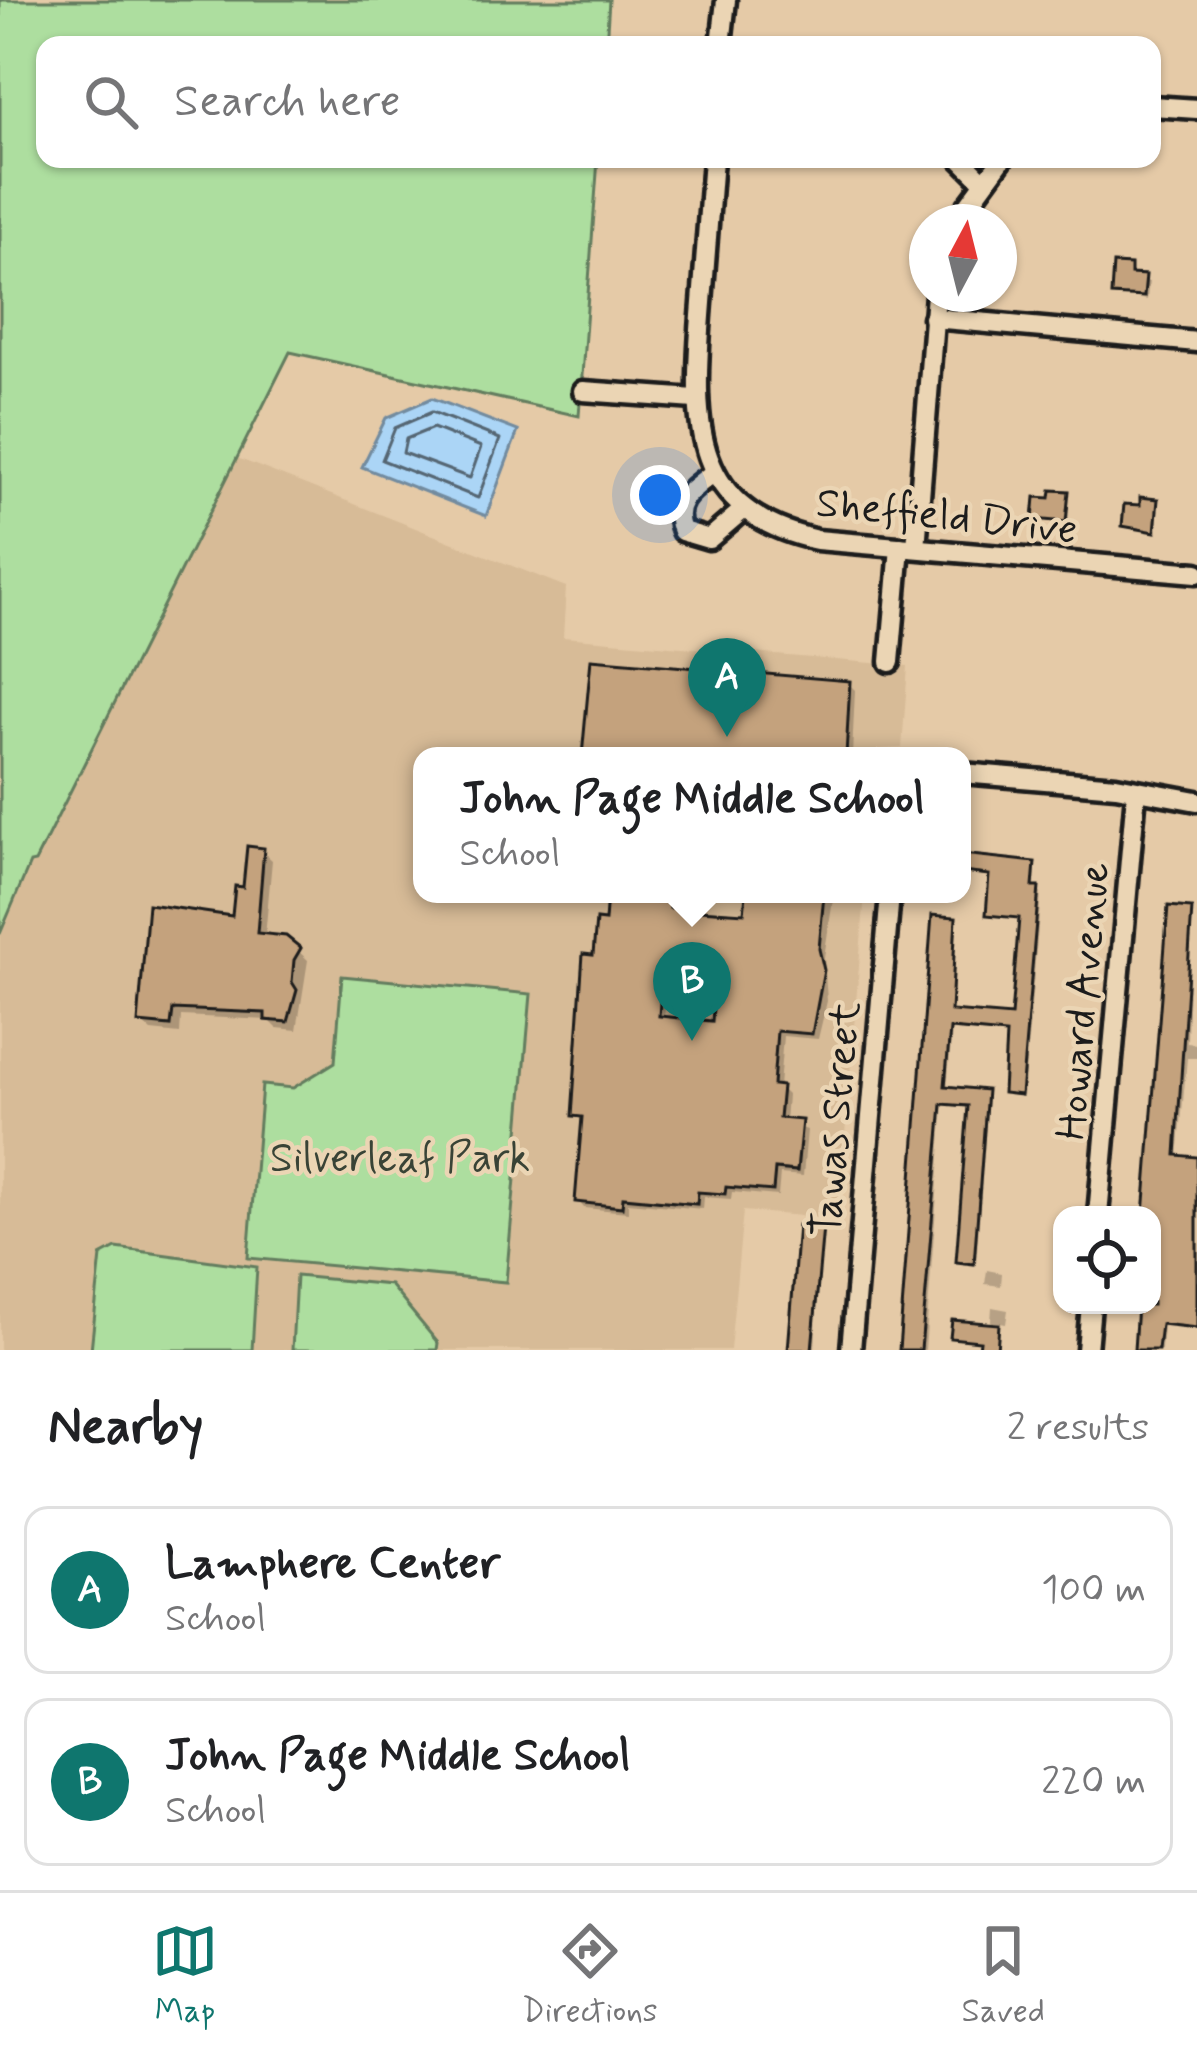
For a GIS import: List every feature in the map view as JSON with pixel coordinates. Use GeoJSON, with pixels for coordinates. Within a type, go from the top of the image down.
{"type":"FeatureCollection","features":[{"type":"Feature","properties":{"kind":"street"},"geometry":{"type":"LineString","coordinates":[[722,36],[726,0]]}},
{"type":"Feature","properties":{"kind":"street"},"geometry":{"type":"LineString","coordinates":[[1161,107],[1197,109]]}},
{"type":"Feature","properties":{"kind":"street"},"geometry":{"type":"LineString","coordinates":[[712,168],[695,399],[698,430],[714,472],[682,499],[678,515],[682,531],[709,539],[745,509]]}},
{"type":"Feature","properties":{"kind":"street"},"geometry":{"type":"LineString","coordinates":[[970,168],[982,180]]}},
{"type":"Feature","properties":{"kind":"street"},"geometry":{"type":"LineString","coordinates":[[967,204],[993,168]]}},
{"type":"Feature","properties":{"kind":"street"},"geometry":{"type":"LineString","coordinates":[[890,662],[908,548],[934,312]]}},
{"type":"Feature","properties":{"kind":"street"},"geometry":{"type":"LineString","coordinates":[[933,318],[1197,342]]}},
{"type":"Feature","properties":{"kind":"street"},"geometry":{"type":"LineString","coordinates":[[583,391],[695,399]]}},
{"type":"Feature","properties":{"kind":"street","name":"Sheffield Drive"},"geometry":{"type":"LineString","coordinates":[[714,472],[745,509],[789,534],[1197,573]]}},
{"type":"Feature","properties":{"kind":"street"},"geometry":{"type":"LineString","coordinates":[[971,774],[1197,801]]}},
{"type":"Feature","properties":{"kind":"street","name":"Howard Avenue"},"geometry":{"type":"LineString","coordinates":[[1099,1206],[1136,793]]}},
{"type":"Feature","properties":{"kind":"street","name":"Tawas Street"},"geometry":{"type":"LineString","coordinates":[[851,1350],[889,903]]}},
{"type":"Feature","properties":{"kind":"street"},"geometry":{"type":"LineString","coordinates":[[1087,1350],[1089,1314]]}},
{"type":"Feature","properties":{"kind":"shaded area"},"geometry":{"type":"Polygon","coordinates":[[[237,458],[566,587],[563,637],[908,666],[902,747],[413,747],[413,903],[864,903],[838,1219],[743,1211],[730,1350],[0,1350],[0,934],[30,862],[36,862],[237,458]],[[336,1062],[293,1088],[263,1085],[249,1258],[336,1062]]]}},
{"type":"Feature","properties":{"kind":"green space"},"geometry":{"type":"Polygon","coordinates":[[[0,0],[609,0],[607,36],[36,36],[36,168],[597,168],[579,416],[290,352],[35,862],[30,863],[0,934],[0,0]]]}},
{"type":"Feature","properties":{"kind":"green space","name":"Silverleaf Park"},"geometry":{"type":"Polygon","coordinates":[[[342,976],[531,994],[506,1282],[248,1258],[262,1085],[293,1088],[335,1062],[342,976]]]}},
{"type":"Feature","properties":{"kind":"green space"},"geometry":{"type":"Polygon","coordinates":[[[116,1248],[257,1267],[252,1350],[91,1350],[101,1256],[116,1248]]]}},
{"type":"Feature","properties":{"kind":"green space"},"geometry":{"type":"Polygon","coordinates":[[[296,1276],[390,1285],[438,1343],[437,1350],[292,1350],[296,1276]]]}},
{"type":"Feature","properties":{"kind":"water"},"geometry":{"type":"Polygon","coordinates":[[[432,398],[518,431],[486,516],[362,467],[386,418],[432,398]]]}},
{"type":"Feature","properties":{"kind":"building"},"geometry":{"type":"Polygon","coordinates":[[[1113,264],[1131,265],[1131,274],[1146,275],[1144,297],[1111,295],[1113,264]]]}},
{"type":"Feature","properties":{"kind":"building"},"geometry":{"type":"Polygon","coordinates":[[[1051,490],[1069,491],[1066,522],[1033,519],[1035,497],[1050,498],[1051,490]]]}},
{"type":"Feature","properties":{"kind":"building"},"geometry":{"type":"Polygon","coordinates":[[[1140,497],[1158,499],[1155,532],[1122,526],[1124,504],[1140,505],[1140,497]]]}},
{"type":"Feature","properties":{"kind":"building"},"geometry":{"type":"Polygon","coordinates":[[[591,659],[850,681],[846,747],[583,747],[591,659]]]}},
{"type":"Feature","properties":{"kind":"building"},"geometry":{"type":"Polygon","coordinates":[[[247,846],[264,848],[257,933],[286,936],[301,948],[294,960],[292,982],[297,990],[288,1022],[265,1020],[265,1013],[173,1009],[171,1026],[138,1023],[148,904],[232,916],[235,886],[243,887],[247,846]]]}},
{"type":"Feature","properties":{"kind":"building"},"geometry":{"type":"Polygon","coordinates":[[[971,855],[1035,862],[1033,887],[1039,887],[1021,1095],[1003,1093],[1006,1034],[950,1029],[945,1086],[987,1090],[974,1264],[956,1262],[968,1106],[942,1104],[921,1350],[899,1350],[932,915],[956,917],[951,1011],[1011,1016],[1019,918],[986,915],[989,875],[971,873],[971,855]]]}},
{"type":"Feature","properties":{"kind":"building"},"geometry":{"type":"Polygon","coordinates":[[[606,903],[670,903],[670,908],[744,913],[745,903],[823,903],[819,949],[824,970],[812,1034],[777,1031],[773,1085],[782,1086],[779,1118],[802,1120],[797,1171],[775,1169],[773,1191],[726,1187],[725,1194],[698,1192],[697,1204],[623,1197],[622,1207],[575,1202],[582,1117],[572,1116],[583,954],[593,955],[596,920],[605,921],[606,903]],[[663,963],[659,1016],[712,1021],[716,968],[663,963]]]}},
{"type":"Feature","properties":{"kind":"building"},"geometry":{"type":"Polygon","coordinates":[[[1168,906],[1192,908],[1176,1155],[1197,1157],[1197,1328],[1161,1324],[1158,1350],[1134,1350],[1136,1314],[1161,1314],[1161,1206],[1145,1206],[1168,906]]]}},
{"type":"Feature","properties":{"kind":"building"},"geometry":{"type":"Polygon","coordinates":[[[798,1225],[823,1227],[812,1350],[788,1350],[798,1225]]]}},
{"type":"Feature","properties":{"kind":"building"},"geometry":{"type":"Polygon","coordinates":[[[952,1320],[999,1324],[997,1350],[979,1350],[980,1341],[950,1338],[952,1320]]]}},
{"type":"Feature","properties":{"kind":"place","name":"Lamphere Center"},"geometry":{"type":"Point","coordinates":[727,737]}},
{"type":"Feature","properties":{"kind":"place","name":"John Page Middle School"},"geometry":{"type":"Point","coordinates":[692,1041]}}]}
